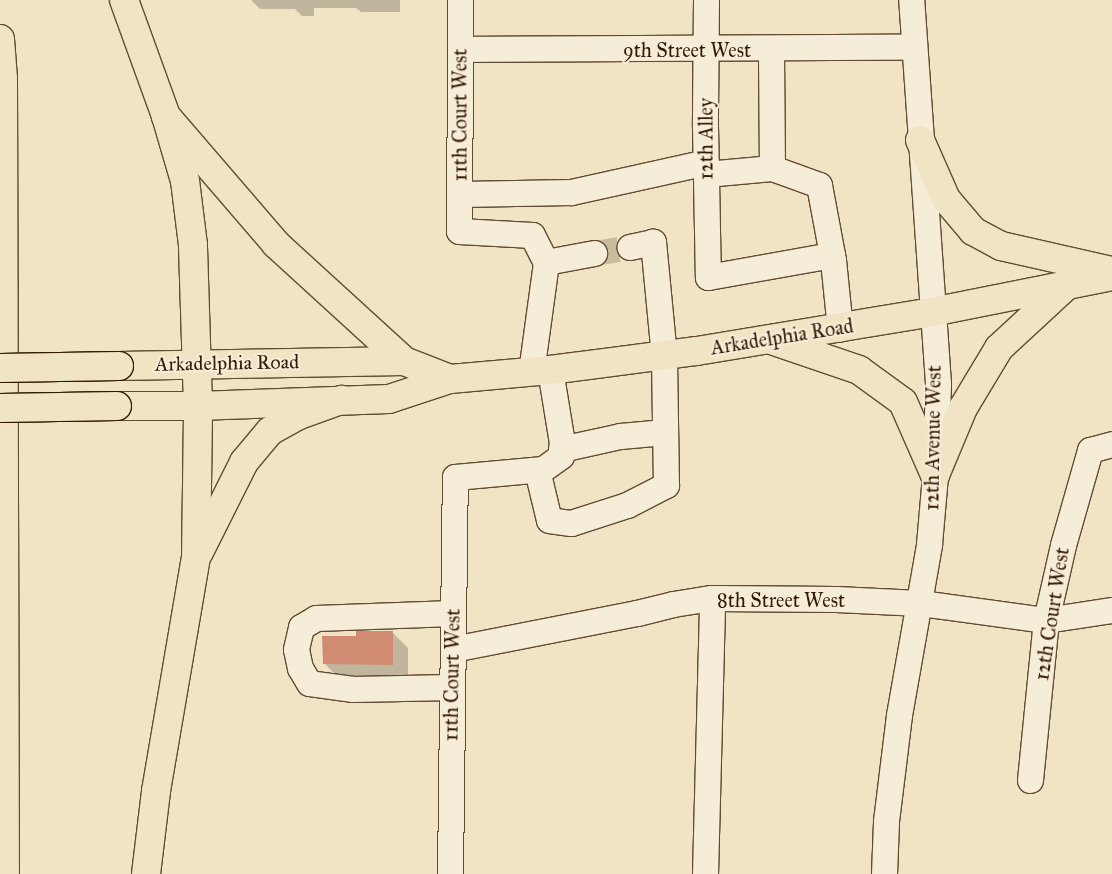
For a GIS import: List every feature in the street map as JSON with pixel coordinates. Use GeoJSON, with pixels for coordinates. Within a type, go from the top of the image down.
{"type":"FeatureCollection","features":[{"type":"Feature","properties":{"kind":"main road"},"geometry":{"type":"LineString","coordinates":[[124,0],[166,116],[185,181],[193,245],[198,406],[196,558],[156,791],[146,874]]}},
{"type":"Feature","properties":{"kind":"main road"},"geometry":{"type":"LineString","coordinates":[[0,39],[3,89],[5,874]]}},
{"type":"Feature","properties":{"kind":"main road"},"geometry":{"type":"LineString","coordinates":[[166,116],[276,244],[404,361]]}},
{"type":"Feature","properties":{"kind":"main road"},"geometry":{"type":"LineString","coordinates":[[920,140],[946,199],[973,231],[1001,246],[1112,271]]}},
{"type":"Feature","properties":{"kind":"main road","name":"Arkadelphia Road"},"geometry":{"type":"LineString","coordinates":[[0,408],[198,406],[389,399],[450,379],[540,371],[664,356],[769,340],[932,312],[1112,276]]}},
{"type":"Feature","properties":{"kind":"main road"},"geometry":{"type":"LineString","coordinates":[[935,474],[963,408],[999,348],[1066,286]]}},
{"type":"Feature","properties":{"kind":"main road"},"geometry":{"type":"LineString","coordinates":[[769,340],[858,370],[903,402],[935,474]]}},
{"type":"Feature","properties":{"kind":"main road","name":"Arkadelphia Road"},"geometry":{"type":"LineString","coordinates":[[0,368],[196,363],[404,361],[450,379]]}},
{"type":"Feature","properties":{"kind":"main road"},"geometry":{"type":"LineString","coordinates":[[196,558],[244,462],[270,430],[299,415],[341,400]]}},
{"type":"Feature","properties":{"kind":"street","name":"11th Court West"},"geometry":{"type":"LineString","coordinates":[[460,0],[459,231],[532,235],[546,262]]}},
{"type":"Feature","properties":{"kind":"street","name":"12th Alley"},"geometry":{"type":"LineString","coordinates":[[706,0],[708,277],[832,255]]}},
{"type":"Feature","properties":{"kind":"street","name":"12th Avenue West"},"geometry":{"type":"LineString","coordinates":[[884,874],[886,821],[899,716],[929,544],[935,474],[938,383],[910,0]]}},
{"type":"Feature","properties":{"kind":"street","name":"9th Street West"},"geometry":{"type":"LineString","coordinates":[[460,49],[706,50],[914,48]]}},
{"type":"Feature","properties":{"kind":"street"},"geometry":{"type":"LineString","coordinates":[[771,49],[772,168]]}},
{"type":"Feature","properties":{"kind":"street"},"geometry":{"type":"LineString","coordinates":[[460,194],[571,192],[706,168],[772,168],[818,184],[832,255],[840,328]]}},
{"type":"Feature","properties":{"kind":"street"},"geometry":{"type":"LineString","coordinates":[[594,253],[546,262],[540,371],[561,449],[561,456],[543,469],[537,470],[549,520],[571,523],[627,505],[666,485],[664,356],[653,242],[630,246]]}},
{"type":"Feature","properties":{"kind":"street"},"geometry":{"type":"LineString","coordinates":[[561,449],[620,436],[665,432]]}},
{"type":"Feature","properties":{"kind":"street","name":"12th Court West"},"geometry":{"type":"LineString","coordinates":[[1030,780],[1046,620],[1062,545],[1101,447]]}},
{"type":"Feature","properties":{"kind":"street","name":"11th Court West"},"geometry":{"type":"LineString","coordinates":[[450,874],[455,477],[537,470]]}},
{"type":"Feature","properties":{"kind":"street"},"geometry":{"type":"LineString","coordinates":[[705,874],[712,598]]}},
{"type":"Feature","properties":{"kind":"street","name":"8th Street West"},"geometry":{"type":"LineString","coordinates":[[453,649],[637,613],[673,604],[712,598],[789,598],[920,603],[1046,620],[1112,610]]}},
{"type":"Feature","properties":{"kind":"street"},"geometry":{"type":"LineString","coordinates":[[452,687],[353,689],[309,683],[300,668],[296,649],[301,628],[316,618],[453,613]]}},
{"type":"Feature","properties":{"kind":"building"},"geometry":{"type":"Polygon","coordinates":[[[356,631],[393,631],[393,665],[323,664],[322,636],[356,636],[356,631]]]}},
{"type":"Feature","properties":{"kind":"tunnel"},"geometry":{"type":"LineString","coordinates":[[594,253],[630,247]]}}]}
